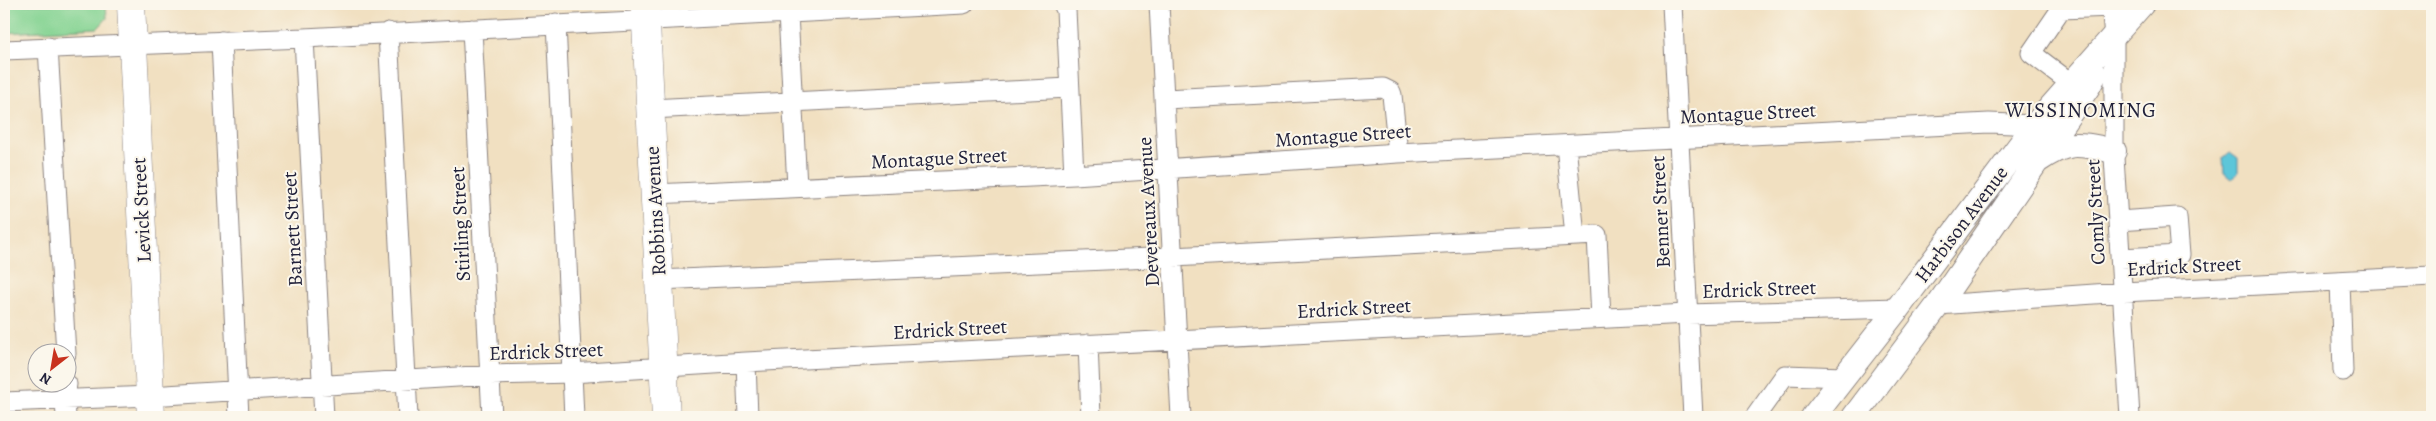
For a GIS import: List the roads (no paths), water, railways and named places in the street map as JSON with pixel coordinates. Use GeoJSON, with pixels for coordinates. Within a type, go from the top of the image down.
{"type":"FeatureCollection","features":[{"type":"Feature","properties":{"kind":"highway","name":"Levick Street"},"geometry":{"type":"LineString","coordinates":[[131,4],[150,407]]}},
{"type":"Feature","properties":{"kind":"highway","name":"Robbins Avenue"},"geometry":{"type":"LineString","coordinates":[[646,12],[666,417]]}},
{"type":"Feature","properties":{"kind":"main road","name":"Harbison Avenue"},"geometry":{"type":"LineString","coordinates":[[1813,417],[1898,308],[2035,125],[2142,4]]}},
{"type":"Feature","properties":{"kind":"main road","name":"Harbison Avenue"},"geometry":{"type":"LineString","coordinates":[[1859,414],[1938,305],[2088,87],[2114,37]]}},
{"type":"Feature","properties":{"kind":"main road"},"geometry":{"type":"LineString","coordinates":[[2037,161],[2055,149],[2068,145],[2082,145],[2114,151]]}},
{"type":"Feature","properties":{"kind":"street"},"geometry":{"type":"LineString","coordinates":[[4,50],[472,29],[556,23],[646,12],[788,13],[964,4]]}},
{"type":"Feature","properties":{"kind":"street"},"geometry":{"type":"LineString","coordinates":[[1063,4],[1066,10],[1074,174]]}},
{"type":"Feature","properties":{"kind":"street","name":"Devereaux Avenue"},"geometry":{"type":"LineString","coordinates":[[1159,4],[1181,417]]}},
{"type":"Feature","properties":{"kind":"street","name":"Benner Street"},"geometry":{"type":"LineString","coordinates":[[1672,4],[1693,417]]}},
{"type":"Feature","properties":{"kind":"street"},"geometry":{"type":"LineString","coordinates":[[2072,84],[2031,53],[2061,7],[2112,6]]}},
{"type":"Feature","properties":{"kind":"street","name":"Comly Street"},"geometry":{"type":"LineString","coordinates":[[2112,6],[2114,37],[2114,151],[2130,417]]}},
{"type":"Feature","properties":{"kind":"street"},"geometry":{"type":"LineString","coordinates":[[788,13],[797,187]]}},
{"type":"Feature","properties":{"kind":"street"},"geometry":{"type":"LineString","coordinates":[[556,23],[574,417]]}},
{"type":"Feature","properties":{"kind":"street","name":"Stirling Street"},"geometry":{"type":"LineString","coordinates":[[472,29],[492,417]]}},
{"type":"Feature","properties":{"kind":"street"},"geometry":{"type":"LineString","coordinates":[[388,32],[408,417]]}},
{"type":"Feature","properties":{"kind":"street","name":"Barnett Street"},"geometry":{"type":"LineString","coordinates":[[304,38],[324,417]]}},
{"type":"Feature","properties":{"kind":"street"},"geometry":{"type":"LineString","coordinates":[[221,41],[239,417]]}},
{"type":"Feature","properties":{"kind":"street"},"geometry":{"type":"LineString","coordinates":[[48,47],[65,344]]}},
{"type":"Feature","properties":{"kind":"street"},"geometry":{"type":"LineString","coordinates":[[650,109],[1069,88]]}},
{"type":"Feature","properties":{"kind":"street"},"geometry":{"type":"LineString","coordinates":[[1165,99],[1383,88],[1391,92],[1392,95],[1398,153]]}},
{"type":"Feature","properties":{"kind":"street","name":"Montague Street"},"geometry":{"type":"LineString","coordinates":[[654,194],[1169,169],[1398,153],[1989,123],[2035,125]]}},
{"type":"Feature","properties":{"kind":"street"},"geometry":{"type":"LineString","coordinates":[[1566,145],[1575,236]]}},
{"type":"Feature","properties":{"kind":"street"},"geometry":{"type":"LineString","coordinates":[[2118,221],[2177,217],[2180,255],[2120,258]]}},
{"type":"Feature","properties":{"kind":"street"},"geometry":{"type":"LineString","coordinates":[[659,280],[1173,257],[1597,235],[1601,318]]}},
{"type":"Feature","properties":{"kind":"street","name":"Erdrick Street"},"geometry":{"type":"LineString","coordinates":[[1938,305],[2123,292],[2432,276]]}},
{"type":"Feature","properties":{"kind":"street"},"geometry":{"type":"LineString","coordinates":[[2340,281],[2343,371]]}},
{"type":"Feature","properties":{"kind":"street","name":"Erdrick Street"},"geometry":{"type":"LineString","coordinates":[[4,402],[66,400],[150,407],[238,391],[490,375],[572,373],[746,362],[1601,318],[1898,308]]}},
{"type":"Feature","properties":{"kind":"street"},"geometry":{"type":"LineString","coordinates":[[1088,344],[1092,417]]}},
{"type":"Feature","properties":{"kind":"street"},"geometry":{"type":"LineString","coordinates":[[746,362],[748,417]]}},
{"type":"Feature","properties":{"kind":"street"},"geometry":{"type":"LineString","coordinates":[[1755,417],[1785,375],[1844,377]]}},
{"type":"Feature","properties":{"kind":"water"},"geometry":{"type":"Polygon","coordinates":[[[2230,152],[2238,158],[2238,173],[2231,179],[2224,173],[2223,158],[2230,152]]]}},
{"type":"Feature","properties":{"kind":"district","name":"WISSINOMING"},"geometry":{"type":"Point","coordinates":[2081,110]}}]}
